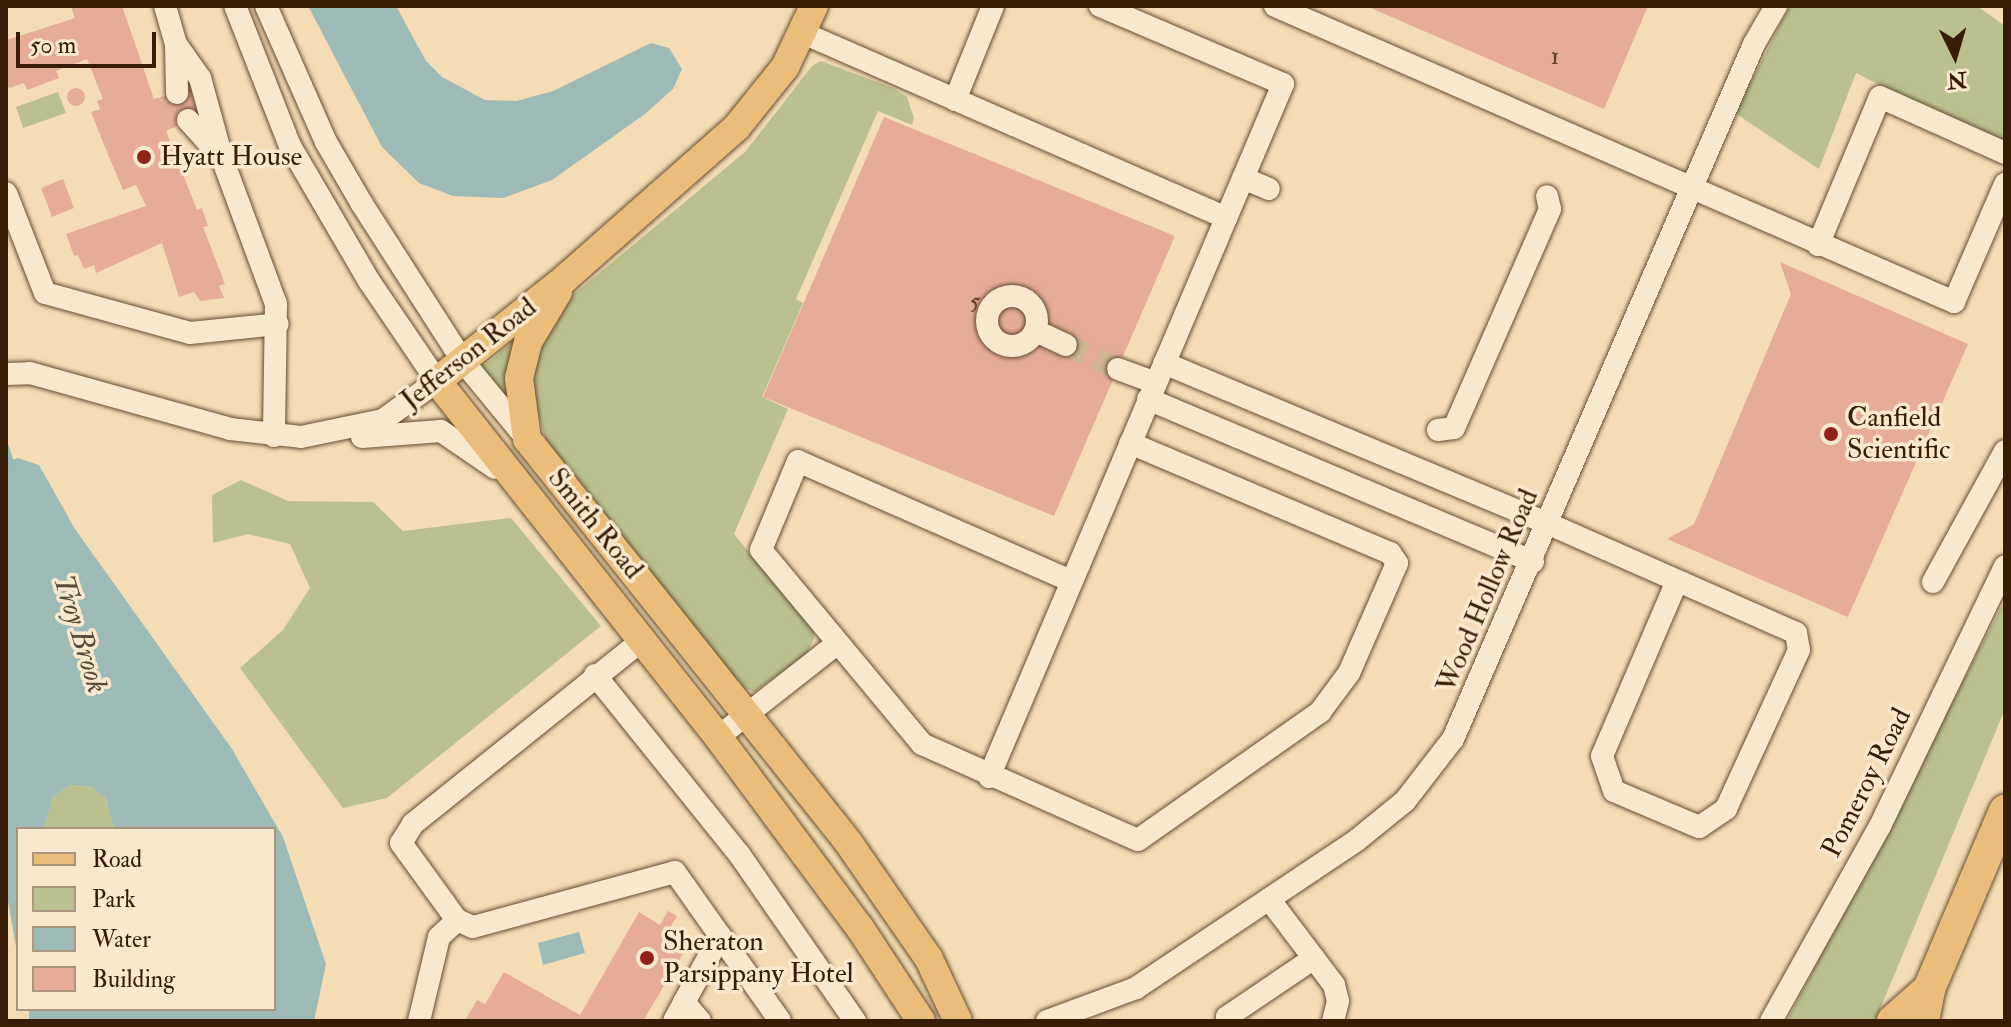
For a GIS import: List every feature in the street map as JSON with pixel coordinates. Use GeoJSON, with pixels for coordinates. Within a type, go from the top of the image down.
{"type":"FeatureCollection","features":[{"type":"Feature","properties":{"kind":"highway"},"geometry":{"type":"LineString","coordinates":[[1923,1021],[1929,989],[2005,811]]}},
{"type":"Feature","properties":{"kind":"highway"},"geometry":{"type":"LineString","coordinates":[[1893,1021],[1929,989]]}},
{"type":"Feature","properties":{"kind":"main road","name":"Jefferson Road"},"geometry":{"type":"LineString","coordinates":[[437,381],[566,278],[737,127],[785,67],[814,6]]}},
{"type":"Feature","properties":{"kind":"main road"},"geometry":{"type":"LineString","coordinates":[[527,439],[519,378],[528,342],[566,278]]}},
{"type":"Feature","properties":{"kind":"main road","name":"Smith Road"},"geometry":{"type":"LineString","coordinates":[[437,381],[517,487],[718,737],[860,928],[921,1021]]}},
{"type":"Feature","properties":{"kind":"main road","name":"Smith Road"},"geometry":{"type":"LineString","coordinates":[[527,439],[749,713],[906,925],[958,1021]]}},
{"type":"Feature","properties":{"kind":"street"},"geometry":{"type":"LineString","coordinates":[[165,6],[176,44],[177,93]]}},
{"type":"Feature","properties":{"kind":"street","name":"Smith Road"},"geometry":{"type":"LineString","coordinates":[[235,6],[290,146],[369,281],[437,381]]}},
{"type":"Feature","properties":{"kind":"street","name":"Smith Road"},"geometry":{"type":"LineString","coordinates":[[266,6],[326,142],[462,360],[527,439]]}},
{"type":"Feature","properties":{"kind":"street"},"geometry":{"type":"LineString","coordinates":[[955,100],[993,6]]}},
{"type":"Feature","properties":{"kind":"street"},"geometry":{"type":"LineString","coordinates":[[989,777],[1283,84],[1100,6]]}},
{"type":"Feature","properties":{"kind":"street"},"geometry":{"type":"LineString","coordinates":[[1275,6],[1691,191],[1954,302],[2005,184]]}},
{"type":"Feature","properties":{"kind":"street","name":"Wood Hollow Road"},"geometry":{"type":"LineString","coordinates":[[1047,1021],[1136,988],[1357,840],[1405,801],[1431,770],[1466,717],[1754,44],[1776,6]]}},
{"type":"Feature","properties":{"kind":"street"},"geometry":{"type":"LineString","coordinates":[[803,33],[1226,218]]}},
{"type":"Feature","properties":{"kind":"street"},"geometry":{"type":"LineString","coordinates":[[176,44],[200,78],[222,158],[278,324],[274,436]]}},
{"type":"Feature","properties":{"kind":"street"},"geometry":{"type":"LineString","coordinates":[[1818,245],[1880,97],[2005,153]]}},
{"type":"Feature","properties":{"kind":"street"},"geometry":{"type":"LineString","coordinates":[[188,120],[222,158]]}},
{"type":"Feature","properties":{"kind":"street"},"geometry":{"type":"LineString","coordinates":[[1243,178],[1269,189]]}},
{"type":"Feature","properties":{"kind":"street"},"geometry":{"type":"LineString","coordinates":[[6,193],[45,293],[190,333],[278,324]]}},
{"type":"Feature","properties":{"kind":"street"},"geometry":{"type":"LineString","coordinates":[[1438,430],[1454,428],[1550,209],[1547,196]]}},
{"type":"Feature","properties":{"kind":"street"},"geometry":{"type":"LineString","coordinates":[[1036,331],[1066,345]]}},
{"type":"Feature","properties":{"kind":"street"},"geometry":{"type":"LineString","coordinates":[[1118,369],[1549,524],[1792,631],[1800,639],[1726,809],[1699,827],[1614,791],[1602,756],[1677,581]]}},
{"type":"Feature","properties":{"kind":"street","name":"Jefferson Road"},"geometry":{"type":"LineString","coordinates":[[6,374],[30,373],[230,429],[301,437],[383,420],[437,381]]}},
{"type":"Feature","properties":{"kind":"street"},"geometry":{"type":"LineString","coordinates":[[1156,382],[1533,562]]}},
{"type":"Feature","properties":{"kind":"street"},"geometry":{"type":"LineString","coordinates":[[301,437],[326,441],[441,431],[464,442],[517,487]]}},
{"type":"Feature","properties":{"kind":"street"},"geometry":{"type":"LineString","coordinates":[[1071,581],[798,461],[761,550],[922,744],[989,777],[1138,840],[1320,712],[1359,653],[1397,563],[1390,553],[1130,443]]}},
{"type":"Feature","properties":{"kind":"street"},"geometry":{"type":"LineString","coordinates":[[1933,582],[2005,451]]}},
{"type":"Feature","properties":{"kind":"street","name":"Pomeroy Road"},"geometry":{"type":"LineString","coordinates":[[1771,1021],[1894,799],[2005,566]]}},
{"type":"Feature","properties":{"kind":"street"},"geometry":{"type":"LineString","coordinates":[[640,642],[595,675],[403,834],[401,843],[457,920],[481,927],[675,872],[780,1021]]}},
{"type":"Feature","properties":{"kind":"street"},"geometry":{"type":"LineString","coordinates":[[718,737],[838,643]]}},
{"type":"Feature","properties":{"kind":"street"},"geometry":{"type":"LineString","coordinates":[[595,675],[739,854],[855,1021]]}},
{"type":"Feature","properties":{"kind":"street"},"geometry":{"type":"LineString","coordinates":[[1269,899],[1336,989],[1333,1021]]}},
{"type":"Feature","properties":{"kind":"street"},"geometry":{"type":"LineString","coordinates":[[419,1021],[439,937],[457,920]]}},
{"type":"Feature","properties":{"kind":"street"},"geometry":{"type":"LineString","coordinates":[[700,1021],[679,1011],[720,936]]}},
{"type":"Feature","properties":{"kind":"street"},"geometry":{"type":"LineString","coordinates":[[1230,1021],[1227,1017],[1314,958]]}},
{"type":"Feature","properties":{"kind":"green space"},"geometry":{"type":"Polygon","coordinates":[[[1790,6],[1977,6],[2005,26],[2005,149],[1856,73],[1819,169],[1735,113],[1790,6]]]}},
{"type":"Feature","properties":{"kind":"green space"},"geometry":{"type":"Polygon","coordinates":[[[821,61],[893,88],[907,97],[914,118],[912,125],[878,111],[796,299],[803,303],[762,397],[788,409],[734,534],[814,631],[814,639],[806,655],[754,692],[739,686],[547,445],[531,386],[536,353],[568,299],[745,152],[812,66],[821,61]]]}},
{"type":"Feature","properties":{"kind":"green space"},"geometry":{"type":"Polygon","coordinates":[[[58,92],[66,113],[23,128],[16,107],[58,92]]]}},
{"type":"Feature","properties":{"kind":"green space"},"geometry":{"type":"Polygon","coordinates":[[[519,336],[508,401],[481,369],[519,336]]]}},
{"type":"Feature","properties":{"kind":"green space"},"geometry":{"type":"Polygon","coordinates":[[[241,480],[288,501],[373,502],[403,531],[511,518],[601,626],[387,798],[343,808],[240,668],[283,630],[310,588],[290,544],[248,534],[213,543],[212,495],[241,480]]]}},
{"type":"Feature","properties":{"kind":"green space"},"geometry":{"type":"Polygon","coordinates":[[[2005,600],[2005,709],[1875,1021],[1787,1021],[2005,600]]]}},
{"type":"Feature","properties":{"kind":"green space"},"geometry":{"type":"Polygon","coordinates":[[[70,785],[92,787],[106,799],[113,827],[45,827],[53,797],[70,785]]]}},
{"type":"Feature","properties":{"kind":"water"},"geometry":{"type":"Polygon","coordinates":[[[308,6],[396,6],[426,61],[442,77],[485,100],[517,101],[553,91],[651,43],[669,48],[682,69],[673,89],[645,114],[552,180],[503,198],[453,196],[419,183],[382,147],[308,6]]]}},
{"type":"Feature","properties":{"kind":"water"},"geometry":{"type":"Polygon","coordinates":[[[18,458],[39,465],[75,529],[232,749],[283,837],[326,964],[314,1021],[29,1021],[29,1011],[276,1011],[276,827],[113,827],[106,799],[92,787],[70,785],[53,797],[45,827],[16,827],[16,947],[6,890],[6,462],[18,458]]]}},
{"type":"Feature","properties":{"kind":"water"},"geometry":{"type":"Polygon","coordinates":[[[579,932],[585,953],[543,965],[538,943],[579,932]]]}},
{"type":"Feature","properties":{"kind":"building","name":"Hyatt House"},"geometry":{"type":"Polygon","coordinates":[[[71,6],[122,6],[154,99],[192,88],[202,115],[166,131],[197,210],[202,208],[208,226],[203,227],[225,284],[219,286],[224,298],[200,301],[194,292],[179,297],[162,243],[96,273],[94,265],[84,269],[78,255],[74,256],[66,234],[146,206],[136,185],[123,190],[107,152],[91,112],[100,109],[97,101],[103,99],[87,59],[56,71],[59,78],[27,90],[24,83],[9,88],[6,79],[7,40],[75,18],[71,6]]]}},
{"type":"Feature","properties":{"kind":"building"},"geometry":{"type":"Polygon","coordinates":[[[1366,6],[1648,6],[1604,109],[1366,6]]]}},
{"type":"Feature","properties":{"kind":"building"},"geometry":{"type":"Polygon","coordinates":[[[76,88],[85,97],[76,106],[67,97],[76,88]]]}},
{"type":"Feature","properties":{"kind":"building"},"geometry":{"type":"Polygon","coordinates":[[[884,117],[1175,236],[1054,516],[763,397],[884,117]]]}},
{"type":"Feature","properties":{"kind":"building"},"geometry":{"type":"Polygon","coordinates":[[[63,179],[74,208],[52,217],[41,188],[63,179]]]}},
{"type":"Feature","properties":{"kind":"building","name":"Canfield Scientific"},"geometry":{"type":"Polygon","coordinates":[[[1780,262],[1968,344],[1848,617],[1667,539],[1694,524],[1791,294],[1780,262]]]}},
{"type":"Feature","properties":{"kind":"building","name":"Sheraton Parsippany Hotel"},"geometry":{"type":"Polygon","coordinates":[[[668,911],[677,916],[668,931],[689,944],[643,1021],[465,1021],[477,1000],[485,1004],[504,972],[580,1015],[639,912],[660,925],[668,911]]]}},
{"type":"Feature","properties":{"kind":"waterway","name":"Troy Brook"},"geometry":{"type":"LineString","coordinates":[[6,447],[13,469]]}},
{"type":"Feature","properties":{"kind":"tunnel"},"geometry":{"type":"LineString","coordinates":[[1066,345],[1118,369]]}},
{"type":"Feature","properties":{"kind":"place","name":"Hyatt House"},"geometry":{"type":"Point","coordinates":[144,157]}},
{"type":"Feature","properties":{"kind":"place","name":"Canfield Scientific"},"geometry":{"type":"Point","coordinates":[1831,434]}},
{"type":"Feature","properties":{"kind":"place","name":"Sheraton Parsippany Hotel"},"geometry":{"type":"Point","coordinates":[647,958]}}]}
